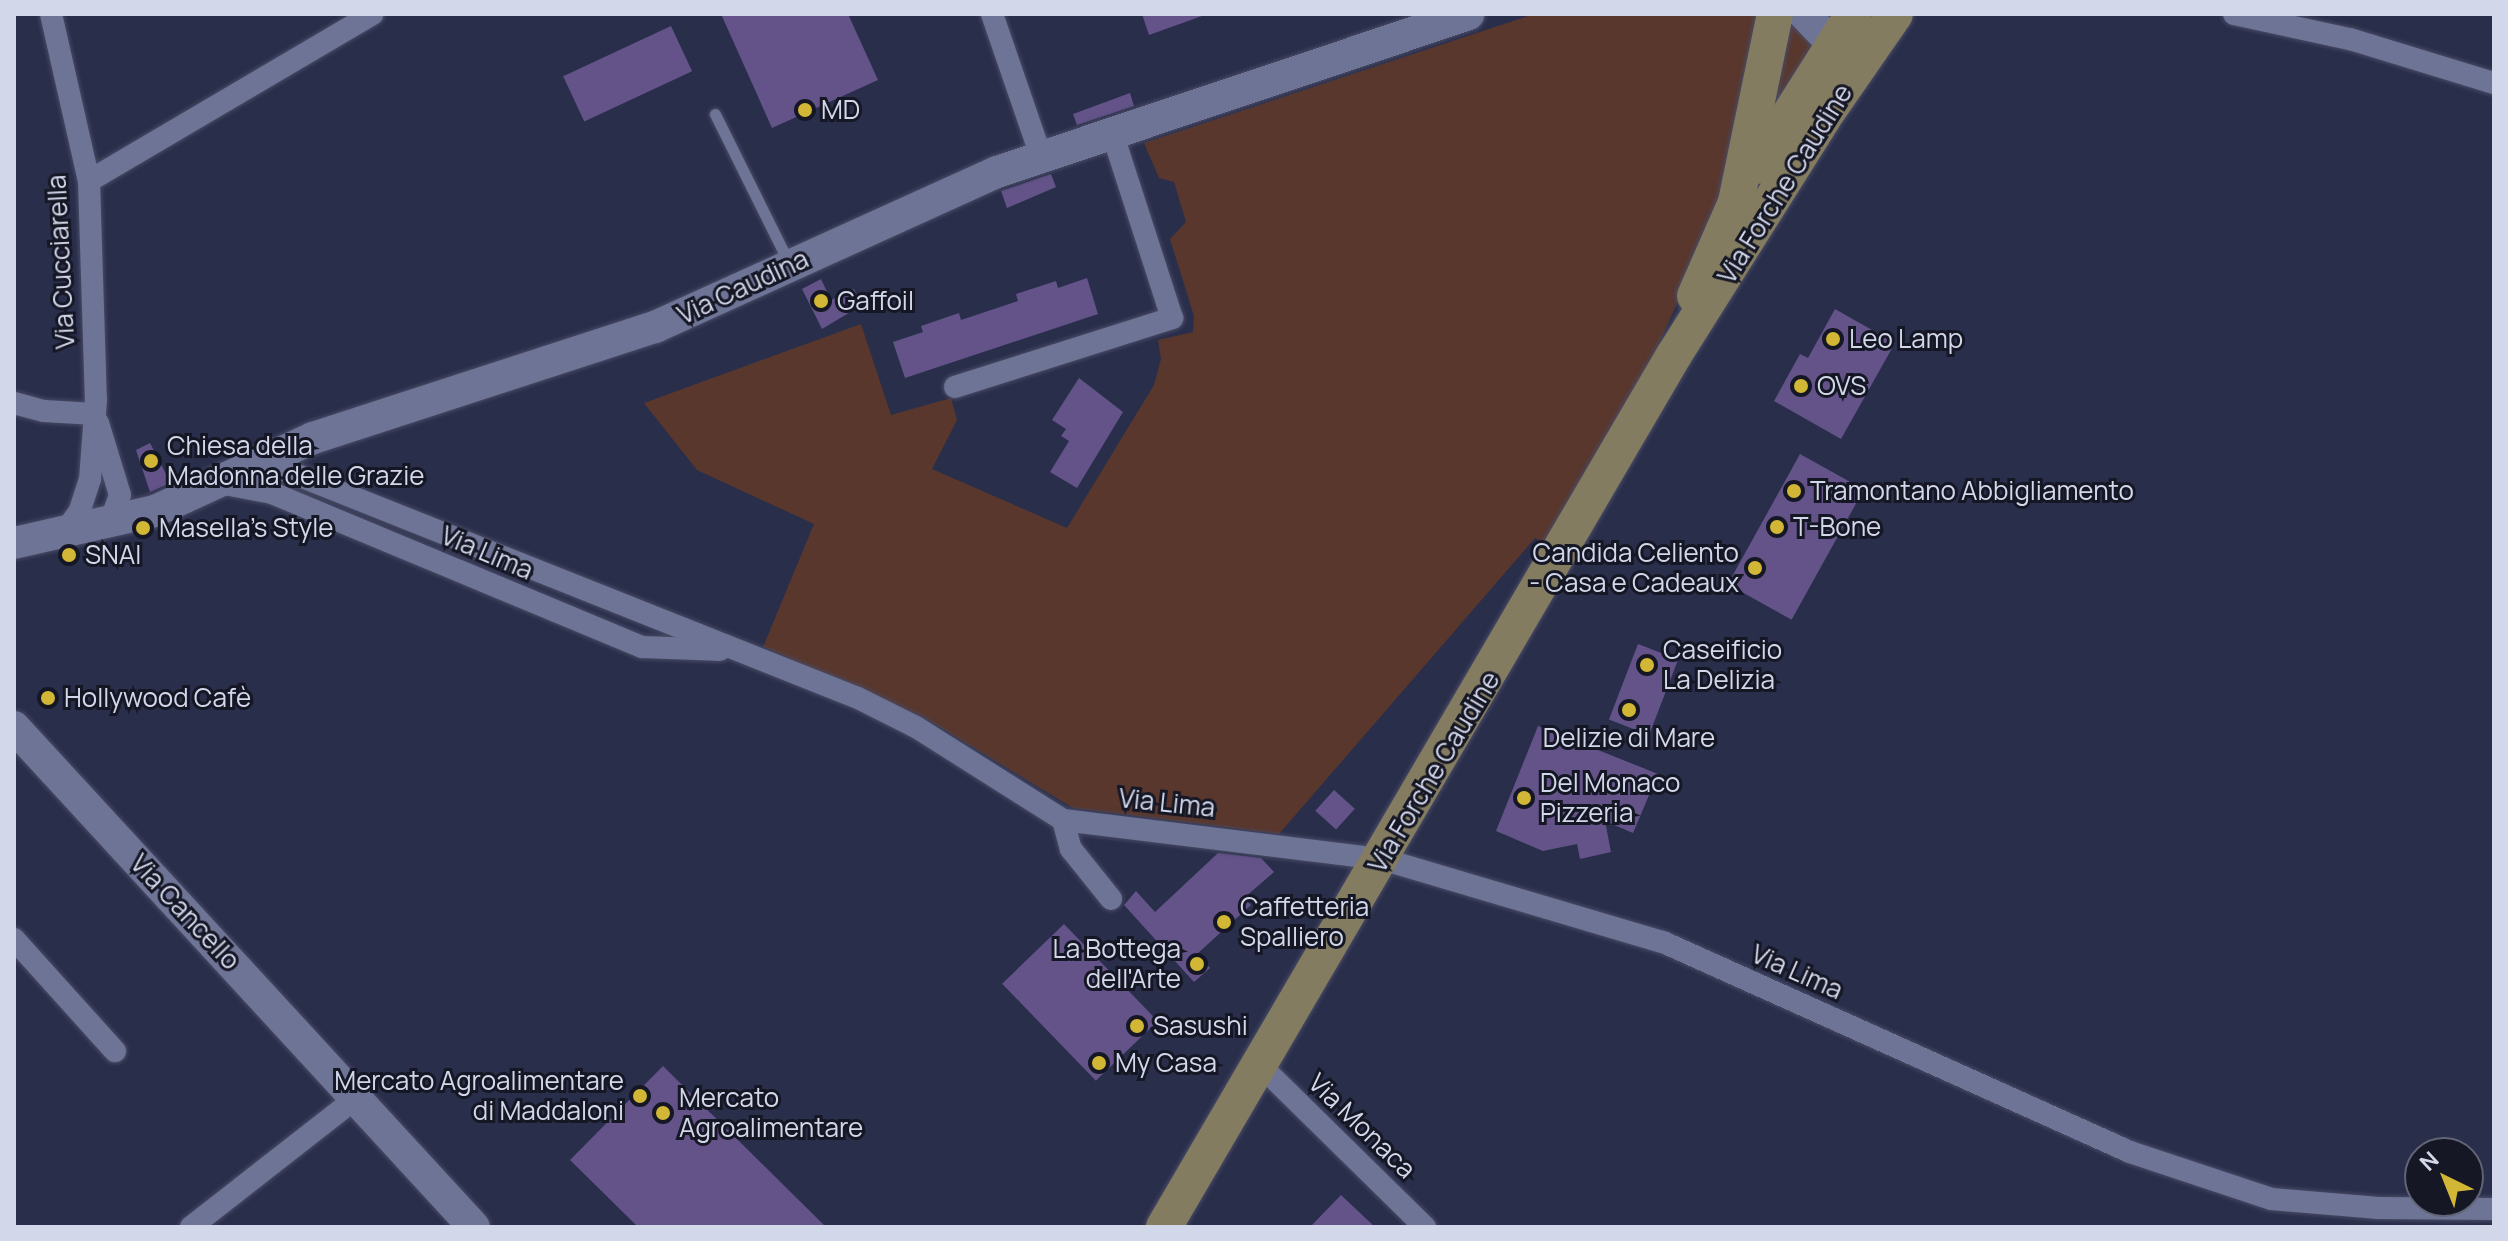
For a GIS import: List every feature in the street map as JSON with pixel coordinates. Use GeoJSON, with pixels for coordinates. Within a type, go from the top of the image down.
{"type":"FeatureCollection","features":[{"type":"Feature","properties":{"kind":"main road","name":"Via Caudina"},"geometry":{"type":"LineString","coordinates":[[14,543],[155,511],[298,444],[417,401],[609,344],[719,301],[944,192],[1041,156],[1113,135],[1468,14]]}},
{"type":"Feature","properties":{"kind":"main road","name":"Via Forche Caudine"},"geometry":{"type":"LineString","coordinates":[[1674,355],[1736,202],[1775,14]]}},
{"type":"Feature","properties":{"kind":"main road"},"geometry":{"type":"LineString","coordinates":[[1804,14],[1832,43],[1855,51],[1870,48]]}},
{"type":"Feature","properties":{"kind":"main road"},"geometry":{"type":"LineString","coordinates":[[1736,202],[1832,43],[1853,14]]}},
{"type":"Feature","properties":{"kind":"main road","name":"Via Forche Caudine"},"geometry":{"type":"LineString","coordinates":[[1164,1227],[1674,355],[1870,48],[1895,14]]}},
{"type":"Feature","properties":{"kind":"main road","name":"Via Cancello"},"geometry":{"type":"LineString","coordinates":[[14,727],[474,1227]]}},
{"type":"Feature","properties":{"kind":"main road"},"geometry":{"type":"LineString","coordinates":[[1143,1227],[1190,1184]]}},
{"type":"Feature","properties":{"kind":"main road"},"geometry":{"type":"LineString","coordinates":[[1183,1227],[1190,1184]]}},
{"type":"Feature","properties":{"kind":"street","name":"Via Cucciarella"},"geometry":{"type":"LineString","coordinates":[[51,14],[89,181],[95,414],[90,479],[95,511],[110,523],[118,511],[118,479],[95,414]]}},
{"type":"Feature","properties":{"kind":"street"},"geometry":{"type":"LineString","coordinates":[[992,14],[1041,156]]}},
{"type":"Feature","properties":{"kind":"street"},"geometry":{"type":"LineString","coordinates":[[2234,14],[2350,39],[2494,83]]}},
{"type":"Feature","properties":{"kind":"street"},"geometry":{"type":"LineString","coordinates":[[89,181],[357,17]]}},
{"type":"Feature","properties":{"kind":"street"},"geometry":{"type":"LineString","coordinates":[[955,387],[1172,318],[1113,135]]}},
{"type":"Feature","properties":{"kind":"street"},"geometry":{"type":"LineString","coordinates":[[14,403],[44,411],[95,414]]}},
{"type":"Feature","properties":{"kind":"street"},"geometry":{"type":"LineString","coordinates":[[298,444],[299,464],[310,480]]}},
{"type":"Feature","properties":{"kind":"street","name":"Via Lima"},"geometry":{"type":"LineString","coordinates":[[262,461],[740,651],[916,727],[1063,820],[1382,859],[1663,942],[1974,1086],[2185,1174],[2271,1199],[2379,1208],[2494,1209]]}},
{"type":"Feature","properties":{"kind":"street","name":"Via Cucciarella"},"geometry":{"type":"LineString","coordinates":[[64,533],[79,512],[90,479]]}},
{"type":"Feature","properties":{"kind":"street","name":"Via Cucciarella"},"geometry":{"type":"LineString","coordinates":[[118,479],[155,511]]}},
{"type":"Feature","properties":{"kind":"street","name":"Via Lima"},"geometry":{"type":"LineString","coordinates":[[218,483],[272,493],[642,647],[740,651]]}},
{"type":"Feature","properties":{"kind":"street"},"geometry":{"type":"LineString","coordinates":[[1063,820],[1071,849],[1111,899]]}},
{"type":"Feature","properties":{"kind":"street"},"geometry":{"type":"LineString","coordinates":[[14,939],[115,1051]]}},
{"type":"Feature","properties":{"kind":"street","name":"Via Monaca"},"geometry":{"type":"LineString","coordinates":[[1259,1064],[1425,1227]]}},
{"type":"Feature","properties":{"kind":"street"},"geometry":{"type":"LineString","coordinates":[[191,1227],[356,1098]]}},
{"type":"Feature","properties":{"kind":"lane"},"geometry":{"type":"LineString","coordinates":[[715,114],[790,265]]}},
{"type":"Feature","properties":{"kind":"shaded area"},"geometry":{"type":"Polygon","coordinates":[[[1534,14],[1759,14],[1748,105],[1708,233],[1656,351],[1548,545],[1535,538],[1279,834],[1073,808],[923,717],[763,647],[814,524],[697,470],[644,403],[861,324],[891,415],[951,398],[957,420],[932,469],[1067,528],[1154,385],[1161,359],[1158,340],[1193,332],[1194,316],[1170,239],[1186,222],[1174,182],[1159,178],[1144,143],[1534,14]]]}},
{"type":"Feature","properties":{"kind":"shaded area"},"geometry":{"type":"Polygon","coordinates":[[[1785,16],[1815,46],[1772,107],[1785,16]]]}},
{"type":"Feature","properties":{"kind":"building"},"geometry":{"type":"Polygon","coordinates":[[[721,14],[848,14],[878,80],[772,128],[721,14]]]}},
{"type":"Feature","properties":{"kind":"building"},"geometry":{"type":"Polygon","coordinates":[[[1142,14],[1201,14],[1202,16],[1149,35],[1142,14]]]}},
{"type":"Feature","properties":{"kind":"building"},"geometry":{"type":"Polygon","coordinates":[[[671,26],[692,71],[584,122],[563,76],[671,26]]]}},
{"type":"Feature","properties":{"kind":"building"},"geometry":{"type":"Polygon","coordinates":[[[1130,93],[1134,106],[1077,125],[1073,114],[1130,93]]]}},
{"type":"Feature","properties":{"kind":"building"},"geometry":{"type":"Polygon","coordinates":[[[1051,174],[1056,187],[1007,208],[1001,191],[1051,174]]]}},
{"type":"Feature","properties":{"kind":"building"},"geometry":{"type":"Polygon","coordinates":[[[1087,278],[1098,314],[905,378],[893,342],[923,332],[921,326],[959,313],[961,320],[1018,301],[1016,294],[1056,281],[1058,288],[1087,278]]]}},
{"type":"Feature","properties":{"kind":"building"},"geometry":{"type":"Polygon","coordinates":[[[821,279],[831,300],[854,289],[862,305],[822,329],[802,289],[821,279]]]}},
{"type":"Feature","properties":{"kind":"building"},"geometry":{"type":"Polygon","coordinates":[[[1835,309],[1895,343],[1841,439],[1774,401],[1800,354],[1808,358],[1835,309]]]}},
{"type":"Feature","properties":{"kind":"building"},"geometry":{"type":"Polygon","coordinates":[[[1079,378],[1123,412],[1077,488],[1050,472],[1069,441],[1061,436],[1066,429],[1052,420],[1079,378]]]}},
{"type":"Feature","properties":{"kind":"building","name":"Chiesa della Madonna delle Grazie"},"geometry":{"type":"Polygon","coordinates":[[[150,443],[166,474],[171,472],[175,481],[150,492],[136,450],[150,443]]]}},
{"type":"Feature","properties":{"kind":"building"},"geometry":{"type":"Polygon","coordinates":[[[1800,454],[1864,489],[1792,620],[1728,584],[1800,454]]]}},
{"type":"Feature","properties":{"kind":"building"},"geometry":{"type":"Polygon","coordinates":[[[1638,644],[1678,659],[1649,735],[1609,720],[1638,644]]]}},
{"type":"Feature","properties":{"kind":"building"},"geometry":{"type":"Polygon","coordinates":[[[1538,726],[1658,774],[1633,833],[1605,821],[1611,852],[1580,859],[1577,844],[1543,851],[1496,831],[1538,726]]]}},
{"type":"Feature","properties":{"kind":"building"},"geometry":{"type":"Polygon","coordinates":[[[1334,790],[1355,809],[1336,830],[1315,811],[1334,790]]]}},
{"type":"Feature","properties":{"kind":"building"},"geometry":{"type":"Polygon","coordinates":[[[1218,853],[1261,858],[1274,872],[1244,898],[1251,905],[1197,954],[1210,968],[1194,982],[1124,905],[1136,891],[1155,912],[1218,853]]]}},
{"type":"Feature","properties":{"kind":"building"},"geometry":{"type":"Polygon","coordinates":[[[1064,924],[1158,1021],[1096,1081],[1002,984],[1064,924]]]}},
{"type":"Feature","properties":{"kind":"building","name":"Mercato Agroalimentare"},"geometry":{"type":"Polygon","coordinates":[[[663,1066],[826,1227],[638,1227],[570,1160],[663,1066]]]}},
{"type":"Feature","properties":{"kind":"building"},"geometry":{"type":"Polygon","coordinates":[[[1341,1195],[1375,1227],[1310,1227],[1341,1195]]]}},
{"type":"Feature","properties":{"kind":"place","name":"MD"},"geometry":{"type":"Point","coordinates":[805,110]}},
{"type":"Feature","properties":{"kind":"place","name":"Gaffoil"},"geometry":{"type":"Point","coordinates":[821,301]}},
{"type":"Feature","properties":{"kind":"place","name":"Leo Lamp"},"geometry":{"type":"Point","coordinates":[1833,339]}},
{"type":"Feature","properties":{"kind":"place","name":"OVS"},"geometry":{"type":"Point","coordinates":[1801,386]}},
{"type":"Feature","properties":{"kind":"place","name":"Chiesa della Madonna delle Grazie"},"geometry":{"type":"Point","coordinates":[151,461]}},
{"type":"Feature","properties":{"kind":"place","name":"Tramontano Abbigliamento"},"geometry":{"type":"Point","coordinates":[1794,491]}},
{"type":"Feature","properties":{"kind":"place","name":"T-Bone"},"geometry":{"type":"Point","coordinates":[1777,527]}},
{"type":"Feature","properties":{"kind":"place","name":"Masella's Style"},"geometry":{"type":"Point","coordinates":[143,528]}},
{"type":"Feature","properties":{"kind":"place","name":"SNAI"},"geometry":{"type":"Point","coordinates":[69,555]}},
{"type":"Feature","properties":{"kind":"place","name":"Candida Celiento - Casa e Cadeaux"},"geometry":{"type":"Point","coordinates":[1755,568]}},
{"type":"Feature","properties":{"kind":"place","name":"Caseificio La Delizia"},"geometry":{"type":"Point","coordinates":[1647,665]}},
{"type":"Feature","properties":{"kind":"place","name":"Hollywood Cafè"},"geometry":{"type":"Point","coordinates":[48,698]}},
{"type":"Feature","properties":{"kind":"place","name":"Delizie di Mare"},"geometry":{"type":"Point","coordinates":[1629,710]}},
{"type":"Feature","properties":{"kind":"place","name":"Del Monaco Pizzeria"},"geometry":{"type":"Point","coordinates":[1524,798]}},
{"type":"Feature","properties":{"kind":"place","name":"Caffetteria Spalliero"},"geometry":{"type":"Point","coordinates":[1224,922]}},
{"type":"Feature","properties":{"kind":"place","name":"La Bottega dell'Arte"},"geometry":{"type":"Point","coordinates":[1197,964]}},
{"type":"Feature","properties":{"kind":"place","name":"Sasushi"},"geometry":{"type":"Point","coordinates":[1137,1026]}},
{"type":"Feature","properties":{"kind":"place","name":"My Casa"},"geometry":{"type":"Point","coordinates":[1099,1063]}},
{"type":"Feature","properties":{"kind":"place","name":"Mercato Agroalimentare di Maddaloni"},"geometry":{"type":"Point","coordinates":[640,1096]}},
{"type":"Feature","properties":{"kind":"place","name":"Mercato Agroalimentare"},"geometry":{"type":"Point","coordinates":[663,1113]}}]}
